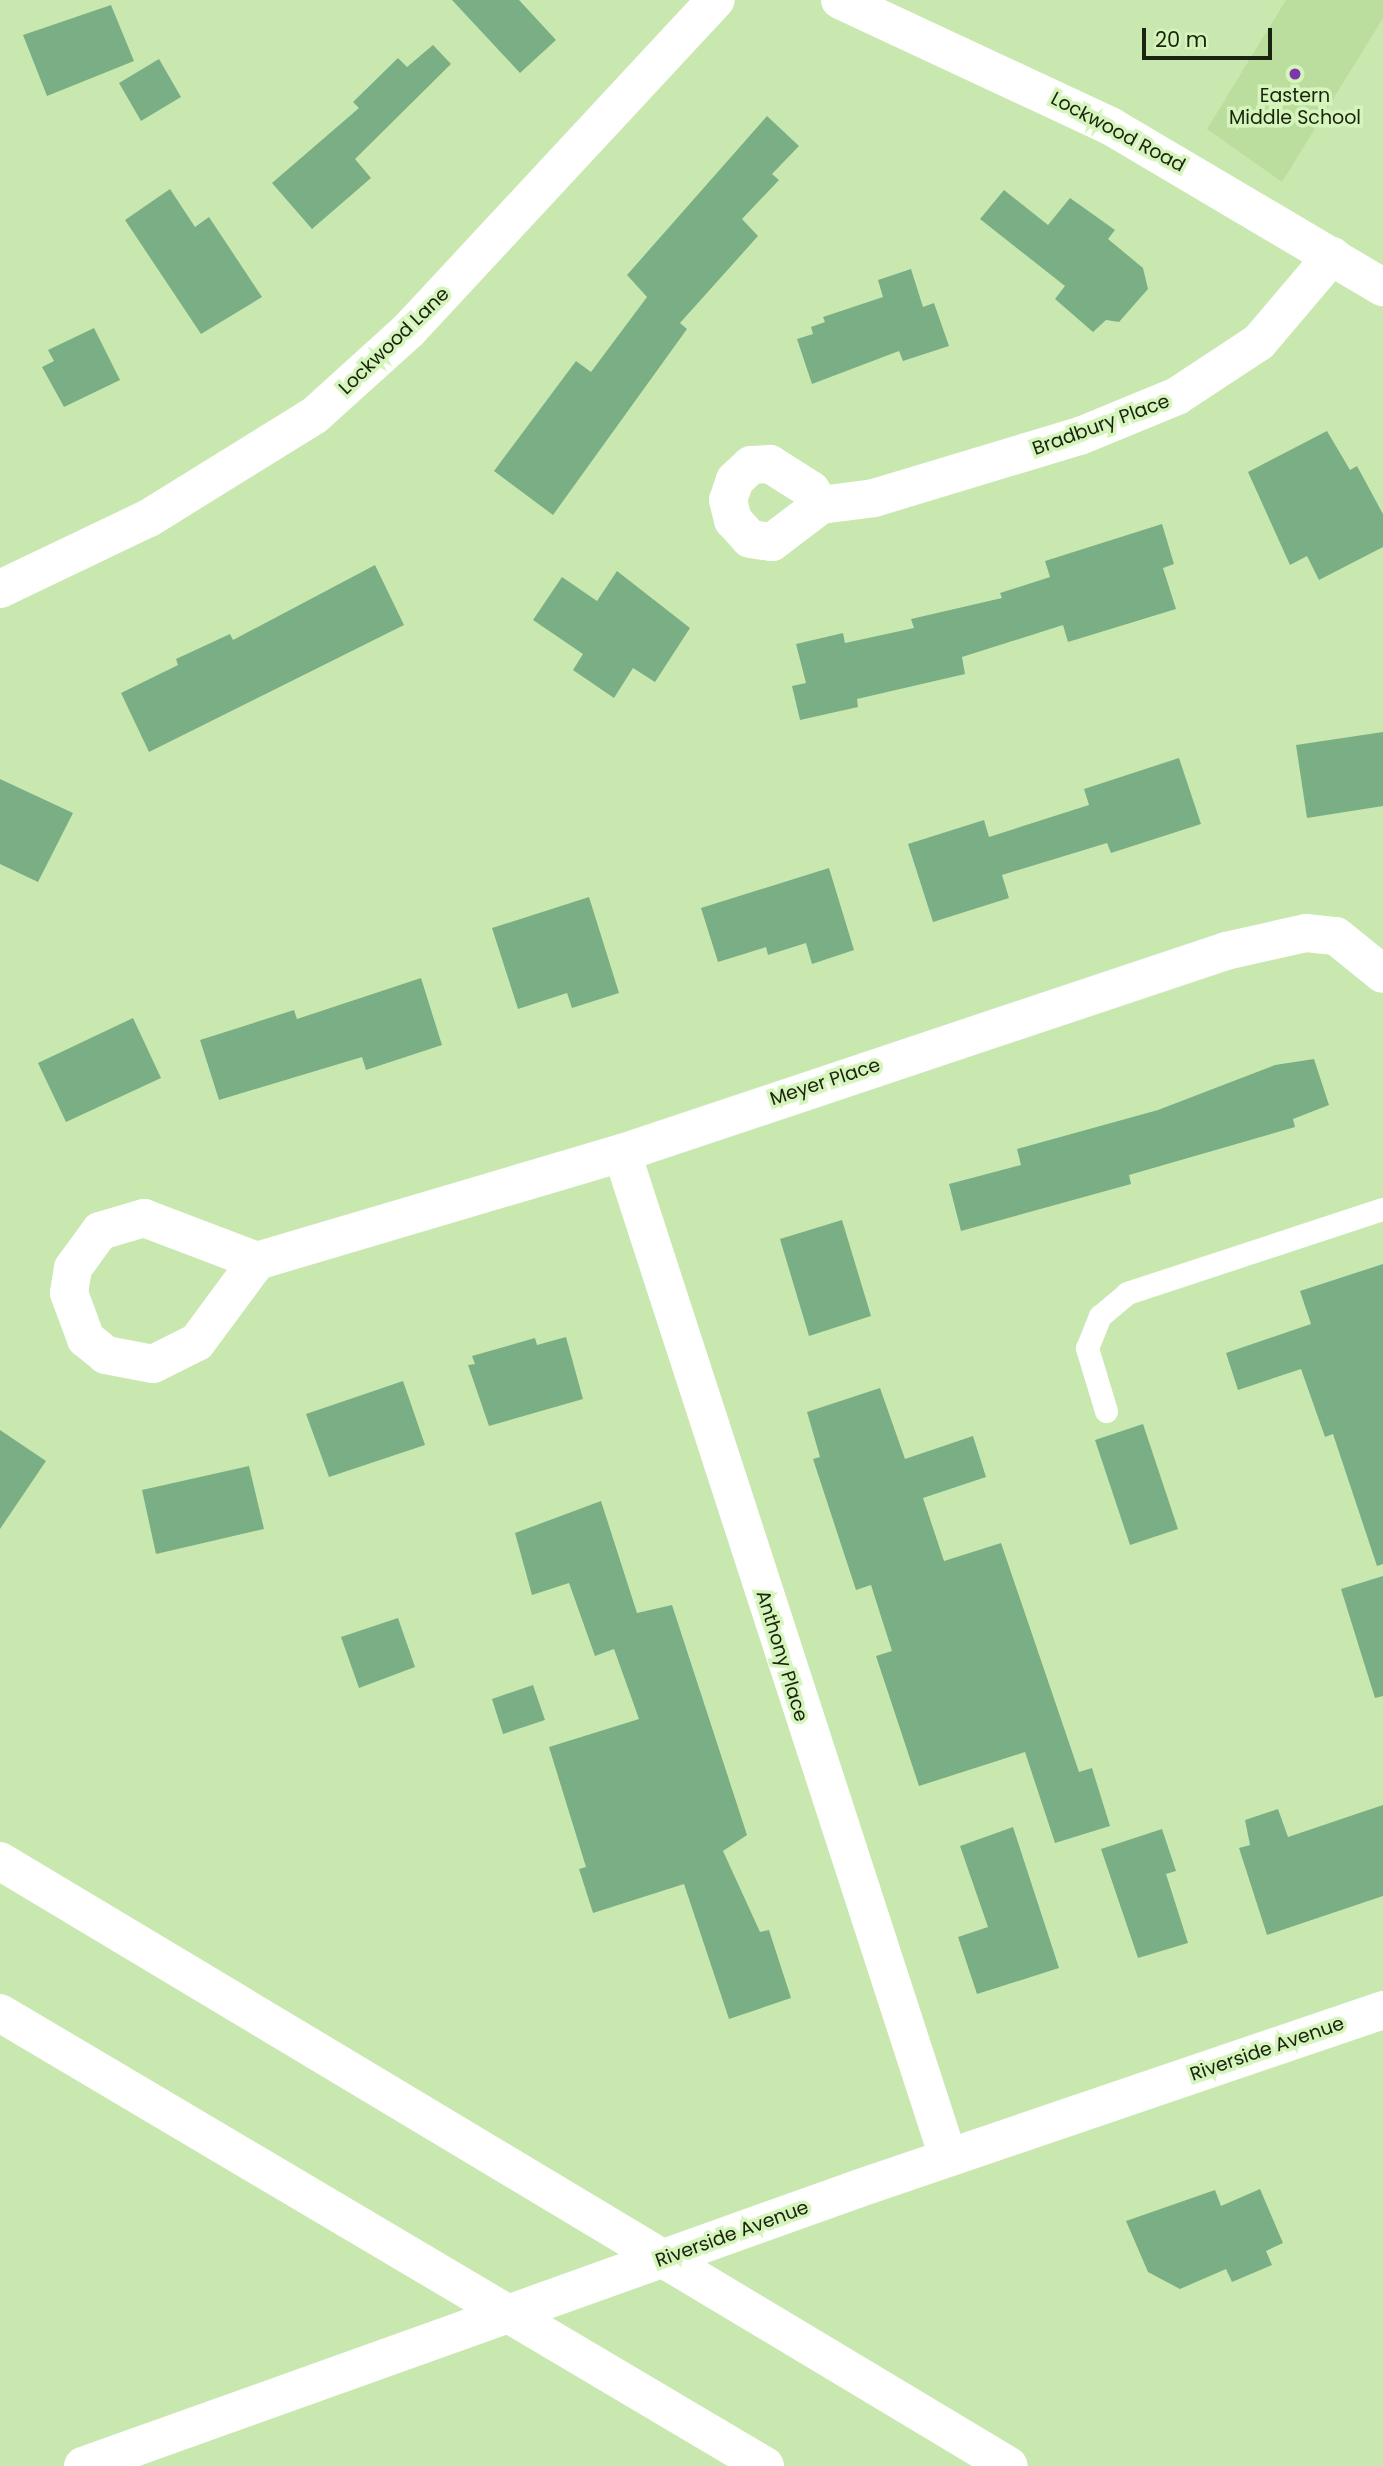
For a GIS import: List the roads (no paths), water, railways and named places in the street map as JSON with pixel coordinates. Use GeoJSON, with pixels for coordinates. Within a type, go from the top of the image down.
{"type":"FeatureCollection","features":[{"type":"Feature","properties":{"kind":"main road","name":"Lockwood Lane"},"geometry":{"type":"LineString","coordinates":[[0,589],[160,512],[315,415],[408,331],[716,0]]}},
{"type":"Feature","properties":{"kind":"main road","name":"Lockwood Road"},"geometry":{"type":"LineString","coordinates":[[840,0],[1112,127],[1383,287]]}},
{"type":"Feature","properties":{"kind":"main road","name":"Bradbury Place"},"geometry":{"type":"LineString","coordinates":[[821,505],[874,498],[1080,436],[1177,396],[1259,342],[1332,256]]}},
{"type":"Feature","properties":{"kind":"main road","name":"Meyer Place"},"geometry":{"type":"LineString","coordinates":[[257,1261],[622,1153],[1226,951],[1306,933],[1336,936],[1383,974]]}},
{"type":"Feature","properties":{"kind":"main road","name":"Anthony Place"},"geometry":{"type":"LineString","coordinates":[[622,1153],[948,2157]]}},
{"type":"Feature","properties":{"kind":"main road"},"geometry":{"type":"LineString","coordinates":[[121,1221],[167,1222],[257,1261],[197,1342],[165,1361],[129,1364],[106,1355],[74,1317],[73,1268],[100,1231],[121,1221]]}},
{"type":"Feature","properties":{"kind":"main road"},"geometry":{"type":"LineString","coordinates":[[0,1861],[1009,2466]]}},
{"type":"Feature","properties":{"kind":"main road","name":"Riverside Avenue"},"geometry":{"type":"LineString","coordinates":[[83,2466],[948,2157],[1383,2010]]}},
{"type":"Feature","properties":{"kind":"main road"},"geometry":{"type":"LineString","coordinates":[[0,2012],[765,2466]]}},
{"type":"Feature","properties":{"kind":"lane"},"geometry":{"type":"LineString","coordinates":[[1106,1411],[1087,1349],[1100,1316],[1127,1293],[1383,1209]]}},
{"type":"Feature","properties":{"kind":"place","name":"Eastern Middle School"},"geometry":{"type":"Point","coordinates":[1295,74]}}]}
